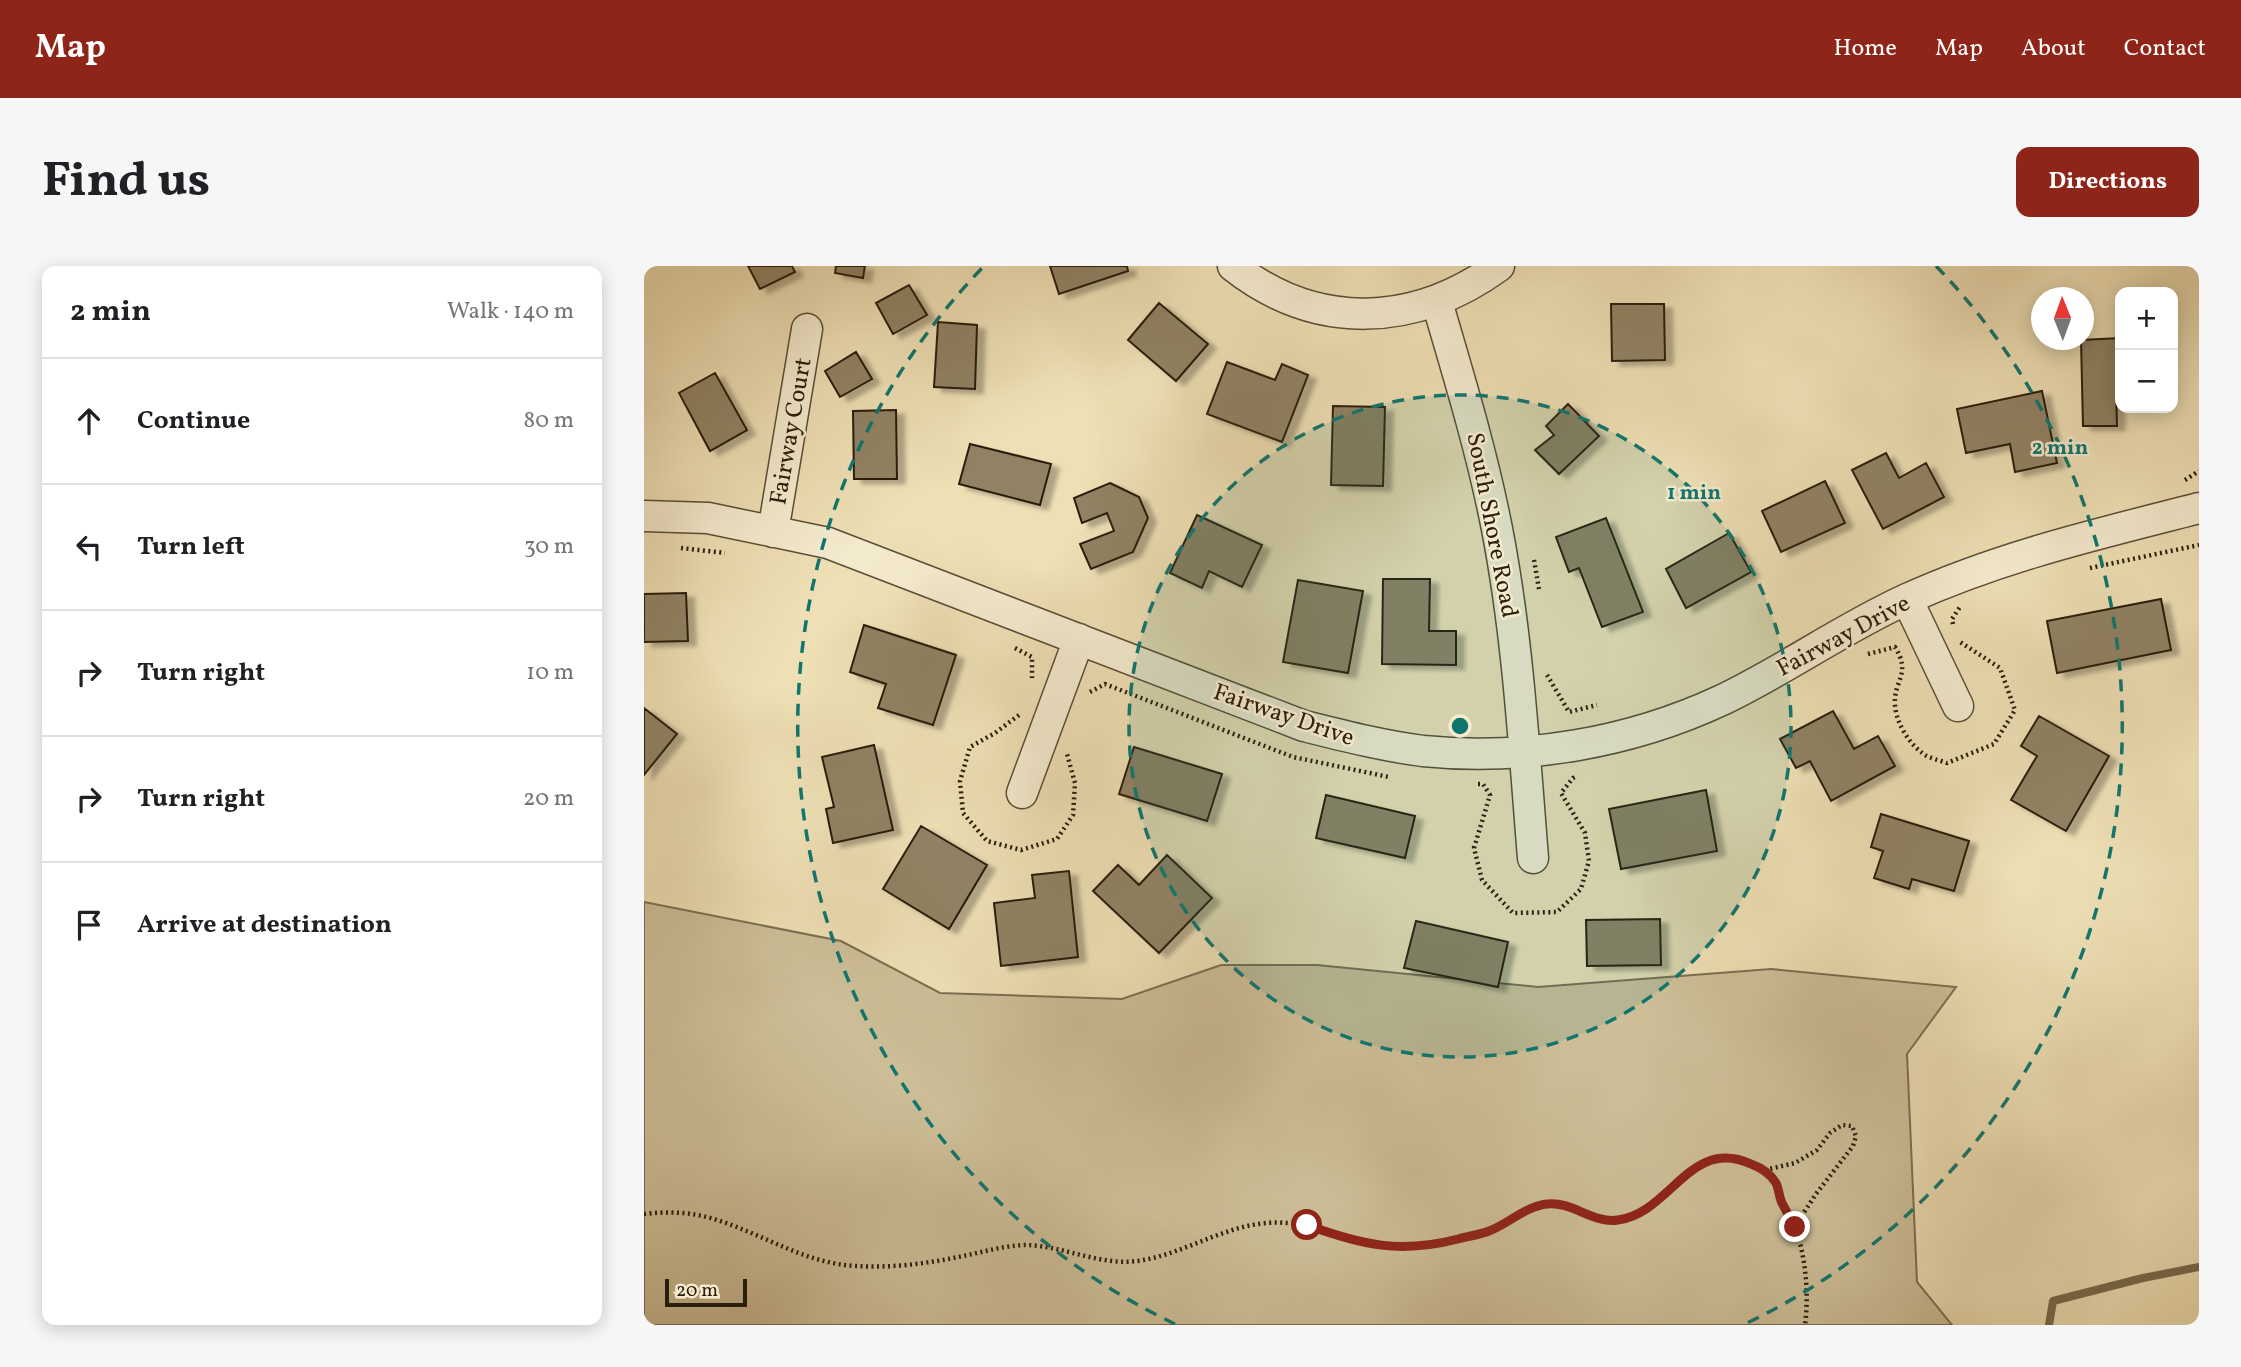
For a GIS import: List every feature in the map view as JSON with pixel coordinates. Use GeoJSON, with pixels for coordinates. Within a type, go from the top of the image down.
{"type":"FeatureCollection","features":[{"type":"Feature","properties":{"kind":"street"},"geometry":{"type":"LineString","coordinates":[[1233,266],[1278,294],[1309,306],[1345,313],[1383,313],[1437,302],[1473,285],[1499,266]]}},
{"type":"Feature","properties":{"kind":"street","name":"South Shore Road"},"geometry":{"type":"LineString","coordinates":[[1437,302],[1475,432],[1497,529],[1513,630],[1533,858]]}},
{"type":"Feature","properties":{"kind":"street","name":"Fairway Court"},"geometry":{"type":"LineString","coordinates":[[773,532],[807,330]]}},
{"type":"Feature","properties":{"kind":"street","name":"Fairway Drive"},"geometry":{"type":"LineString","coordinates":[[644,516],[708,518],[828,543],[1304,726],[1362,741],[1424,751],[1480,754],[1524,752],[1604,740],[1665,723],[1722,700],[1907,599],[1977,570],[2031,551],[2199,508]]}},
{"type":"Feature","properties":{"kind":"street"},"geometry":{"type":"LineString","coordinates":[[1907,599],[1958,706]]}},
{"type":"Feature","properties":{"kind":"street"},"geometry":{"type":"LineString","coordinates":[[1022,793],[1079,639]]}},
{"type":"Feature","properties":{"kind":"path"},"geometry":{"type":"LineString","coordinates":[[2184,481],[2199,471]]}},
{"type":"Feature","properties":{"kind":"path"},"geometry":{"type":"LineString","coordinates":[[2085,570],[2199,545]]}},
{"type":"Feature","properties":{"kind":"path"},"geometry":{"type":"LineString","coordinates":[[675,548],[728,554]]}},
{"type":"Feature","properties":{"kind":"path"},"geometry":{"type":"LineString","coordinates":[[1537,572],[1539,598]]}},
{"type":"Feature","properties":{"kind":"path"},"geometry":{"type":"LineString","coordinates":[[1895,647],[1902,660],[1894,704],[1903,730],[1922,754],[1947,763],[1994,744],[2015,710],[2000,668],[1960,642],[1952,619],[1965,600]]}},
{"type":"Feature","properties":{"kind":"path"},"geometry":{"type":"LineString","coordinates":[[1010,645],[1032,657],[1031,686]]}},
{"type":"Feature","properties":{"kind":"path"},"geometry":{"type":"LineString","coordinates":[[1546,673],[1569,712],[1597,705]]}},
{"type":"Feature","properties":{"kind":"path"},"geometry":{"type":"LineString","coordinates":[[1765,1170],[1795,1163],[1817,1150],[1830,1133],[1842,1125],[1852,1126],[1856,1136],[1853,1146],[1816,1194],[1795,1227]]}},
{"type":"Feature","properties":{"kind":"path"},"geometry":{"type":"LineString","coordinates":[[644,1214],[673,1211],[717,1220],[810,1257],[857,1266],[927,1262],[999,1247],[1024,1245],[1111,1260],[1134,1261],[1176,1251],[1240,1228],[1265,1223],[1307,1225],[1357,1242],[1414,1248],[1488,1231],[1529,1209],[1547,1204],[1571,1207],[1599,1219],[1617,1221],[1638,1215],[1659,1201],[1691,1169],[1722,1157],[1741,1159],[1765,1170],[1776,1183],[1795,1227],[1807,1292],[1805,1325]]}},
{"type":"Feature","properties":{"kind":"shaded area"},"geometry":{"type":"Polygon","coordinates":[[[644,902],[841,941],[940,993],[1122,999],[1221,965],[1317,965],[1538,987],[1771,969],[1956,987],[1907,1054],[1917,1282],[1952,1325],[644,1325],[644,902]]]}},
{"type":"Feature","properties":{"kind":"building"},"geometry":{"type":"Polygon","coordinates":[[[748,266],[792,266],[795,272],[760,289],[748,266]]]}},
{"type":"Feature","properties":{"kind":"building"},"geometry":{"type":"Polygon","coordinates":[[[836,266],[865,266],[863,278],[835,273],[836,266]]]}},
{"type":"Feature","properties":{"kind":"building"},"geometry":{"type":"Polygon","coordinates":[[[1050,266],[1127,266],[1128,271],[1059,294],[1050,266]]]}},
{"type":"Feature","properties":{"kind":"building"},"geometry":{"type":"Polygon","coordinates":[[[909,285],[927,315],[893,334],[876,303],[909,285]]]}},
{"type":"Feature","properties":{"kind":"building"},"geometry":{"type":"Polygon","coordinates":[[[1159,303],[1208,344],[1176,381],[1128,340],[1159,303]]]}},
{"type":"Feature","properties":{"kind":"building"},"geometry":{"type":"Polygon","coordinates":[[[1611,304],[1664,304],[1665,360],[1612,361],[1611,304]]]}},
{"type":"Feature","properties":{"kind":"building"},"geometry":{"type":"Polygon","coordinates":[[[938,322],[977,325],[975,389],[934,387],[938,322]]]}},
{"type":"Feature","properties":{"kind":"building"},"geometry":{"type":"Polygon","coordinates":[[[2115,338],[2117,426],[2083,426],[2081,350],[2094,350],[2094,339],[2115,338]]]}},
{"type":"Feature","properties":{"kind":"building"},"geometry":{"type":"Polygon","coordinates":[[[856,352],[872,379],[840,397],[825,371],[856,352]]]}},
{"type":"Feature","properties":{"kind":"building"},"geometry":{"type":"Polygon","coordinates":[[[1227,362],[1275,380],[1282,364],[1308,375],[1282,442],[1207,414],[1227,362]]]}},
{"type":"Feature","properties":{"kind":"building"},"geometry":{"type":"Polygon","coordinates":[[[715,373],[747,430],[710,451],[679,393],[715,373]]]}},
{"type":"Feature","properties":{"kind":"building"},"geometry":{"type":"Polygon","coordinates":[[[2042,391],[2057,463],[2015,472],[2010,444],[1966,453],[1957,409],[2042,391]]]}},
{"type":"Feature","properties":{"kind":"building"},"geometry":{"type":"Polygon","coordinates":[[[1568,404],[1599,436],[1559,474],[1535,450],[1554,435],[1546,426],[1568,404]]]}},
{"type":"Feature","properties":{"kind":"building"},"geometry":{"type":"Polygon","coordinates":[[[1333,406],[1385,407],[1383,486],[1331,485],[1333,406]]]}},
{"type":"Feature","properties":{"kind":"building"},"geometry":{"type":"Polygon","coordinates":[[[896,410],[897,479],[854,479],[853,411],[896,410]]]}},
{"type":"Feature","properties":{"kind":"building"},"geometry":{"type":"Polygon","coordinates":[[[970,444],[1051,464],[1040,505],[959,484],[970,444]]]}},
{"type":"Feature","properties":{"kind":"building"},"geometry":{"type":"Polygon","coordinates":[[[1886,453],[1899,478],[1926,463],[1944,497],[1883,529],[1852,470],[1886,453]]]}},
{"type":"Feature","properties":{"kind":"building"},"geometry":{"type":"Polygon","coordinates":[[[1825,481],[1845,523],[1781,552],[1762,511],[1825,481]]]}},
{"type":"Feature","properties":{"kind":"building"},"geometry":{"type":"Polygon","coordinates":[[[1110,483],[1139,497],[1148,518],[1133,552],[1091,569],[1080,544],[1114,531],[1107,513],[1082,523],[1074,498],[1110,483]]]}},
{"type":"Feature","properties":{"kind":"building"},"geometry":{"type":"Polygon","coordinates":[[[1197,515],[1262,545],[1242,587],[1209,571],[1202,588],[1170,573],[1197,515]]]}},
{"type":"Feature","properties":{"kind":"building"},"geometry":{"type":"Polygon","coordinates":[[[1606,518],[1643,612],[1602,627],[1579,568],[1569,572],[1556,537],[1606,518]]]}},
{"type":"Feature","properties":{"kind":"building"},"geometry":{"type":"Polygon","coordinates":[[[1729,533],[1751,572],[1686,608],[1666,569],[1729,533]]]}},
{"type":"Feature","properties":{"kind":"building"},"geometry":{"type":"Polygon","coordinates":[[[1383,579],[1430,579],[1429,631],[1456,631],[1456,665],[1382,664],[1383,579]]]}},
{"type":"Feature","properties":{"kind":"building"},"geometry":{"type":"Polygon","coordinates":[[[1298,580],[1363,591],[1348,673],[1283,662],[1298,580]]]}},
{"type":"Feature","properties":{"kind":"building"},"geometry":{"type":"Polygon","coordinates":[[[686,593],[688,641],[644,642],[644,594],[686,593]]]}},
{"type":"Feature","properties":{"kind":"building"},"geometry":{"type":"Polygon","coordinates":[[[2161,599],[2171,650],[2057,673],[2047,621],[2161,599]]]}},
{"type":"Feature","properties":{"kind":"building"},"geometry":{"type":"Polygon","coordinates":[[[864,625],[956,655],[933,725],[878,708],[886,684],[850,672],[864,625]]]}},
{"type":"Feature","properties":{"kind":"building"},"geometry":{"type":"Polygon","coordinates":[[[644,708],[677,734],[644,775],[644,708]]]}},
{"type":"Feature","properties":{"kind":"building"},"geometry":{"type":"Polygon","coordinates":[[[1833,711],[1854,749],[1878,736],[1895,766],[1831,801],[1810,761],[1796,768],[1780,739],[1833,711]]]}},
{"type":"Feature","properties":{"kind":"building"},"geometry":{"type":"Polygon","coordinates":[[[2039,716],[2109,756],[2066,831],[2011,800],[2037,756],[2021,746],[2039,716]]]}},
{"type":"Feature","properties":{"kind":"building"},"geometry":{"type":"Polygon","coordinates":[[[874,745],[893,830],[833,843],[826,809],[834,807],[822,757],[874,745]]]}},
{"type":"Feature","properties":{"kind":"building"},"geometry":{"type":"Polygon","coordinates":[[[1134,747],[1222,774],[1207,821],[1119,794],[1134,747]]]}},
{"type":"Feature","properties":{"kind":"building"},"geometry":{"type":"Polygon","coordinates":[[[1706,790],[1717,851],[1621,869],[1609,809],[1706,790]]]}},
{"type":"Feature","properties":{"kind":"building"},"geometry":{"type":"Polygon","coordinates":[[[1326,795],[1415,816],[1405,858],[1316,838],[1326,795]]]}},
{"type":"Feature","properties":{"kind":"building"},"geometry":{"type":"Polygon","coordinates":[[[1881,814],[1969,841],[1954,891],[1912,879],[1909,889],[1874,878],[1883,851],[1871,847],[1881,814]]]}},
{"type":"Feature","properties":{"kind":"building"},"geometry":{"type":"Polygon","coordinates":[[[921,826],[987,865],[949,929],[883,889],[921,826]]]}},
{"type":"Feature","properties":{"kind":"building"},"geometry":{"type":"Polygon","coordinates":[[[1167,855],[1212,898],[1159,953],[1093,891],[1118,865],[1139,885],[1167,855]]]}},
{"type":"Feature","properties":{"kind":"building"},"geometry":{"type":"Polygon","coordinates":[[[1069,871],[1078,957],[1001,966],[994,903],[1035,898],[1032,875],[1069,871]]]}},
{"type":"Feature","properties":{"kind":"building"},"geometry":{"type":"Polygon","coordinates":[[[1660,919],[1661,965],[1587,966],[1586,920],[1660,919]]]}},
{"type":"Feature","properties":{"kind":"building"},"geometry":{"type":"Polygon","coordinates":[[[1416,921],[1508,942],[1498,987],[1404,968],[1416,921]]]}},
{"type":"Feature","properties":{"kind":"waterway"},"geometry":{"type":"LineString","coordinates":[[2049,1325],[2053,1301],[2199,1267]]}},
{"type":"Feature","properties":{"kind":"route"},"geometry":{"type":"LineString","coordinates":[[1307,1225],[1357,1242],[1414,1248],[1488,1231],[1529,1209],[1547,1204],[1563,1205],[1599,1219],[1617,1221],[1638,1215],[1659,1201],[1691,1169],[1722,1157],[1741,1159],[1765,1170],[1776,1183],[1795,1227]]}}]}
